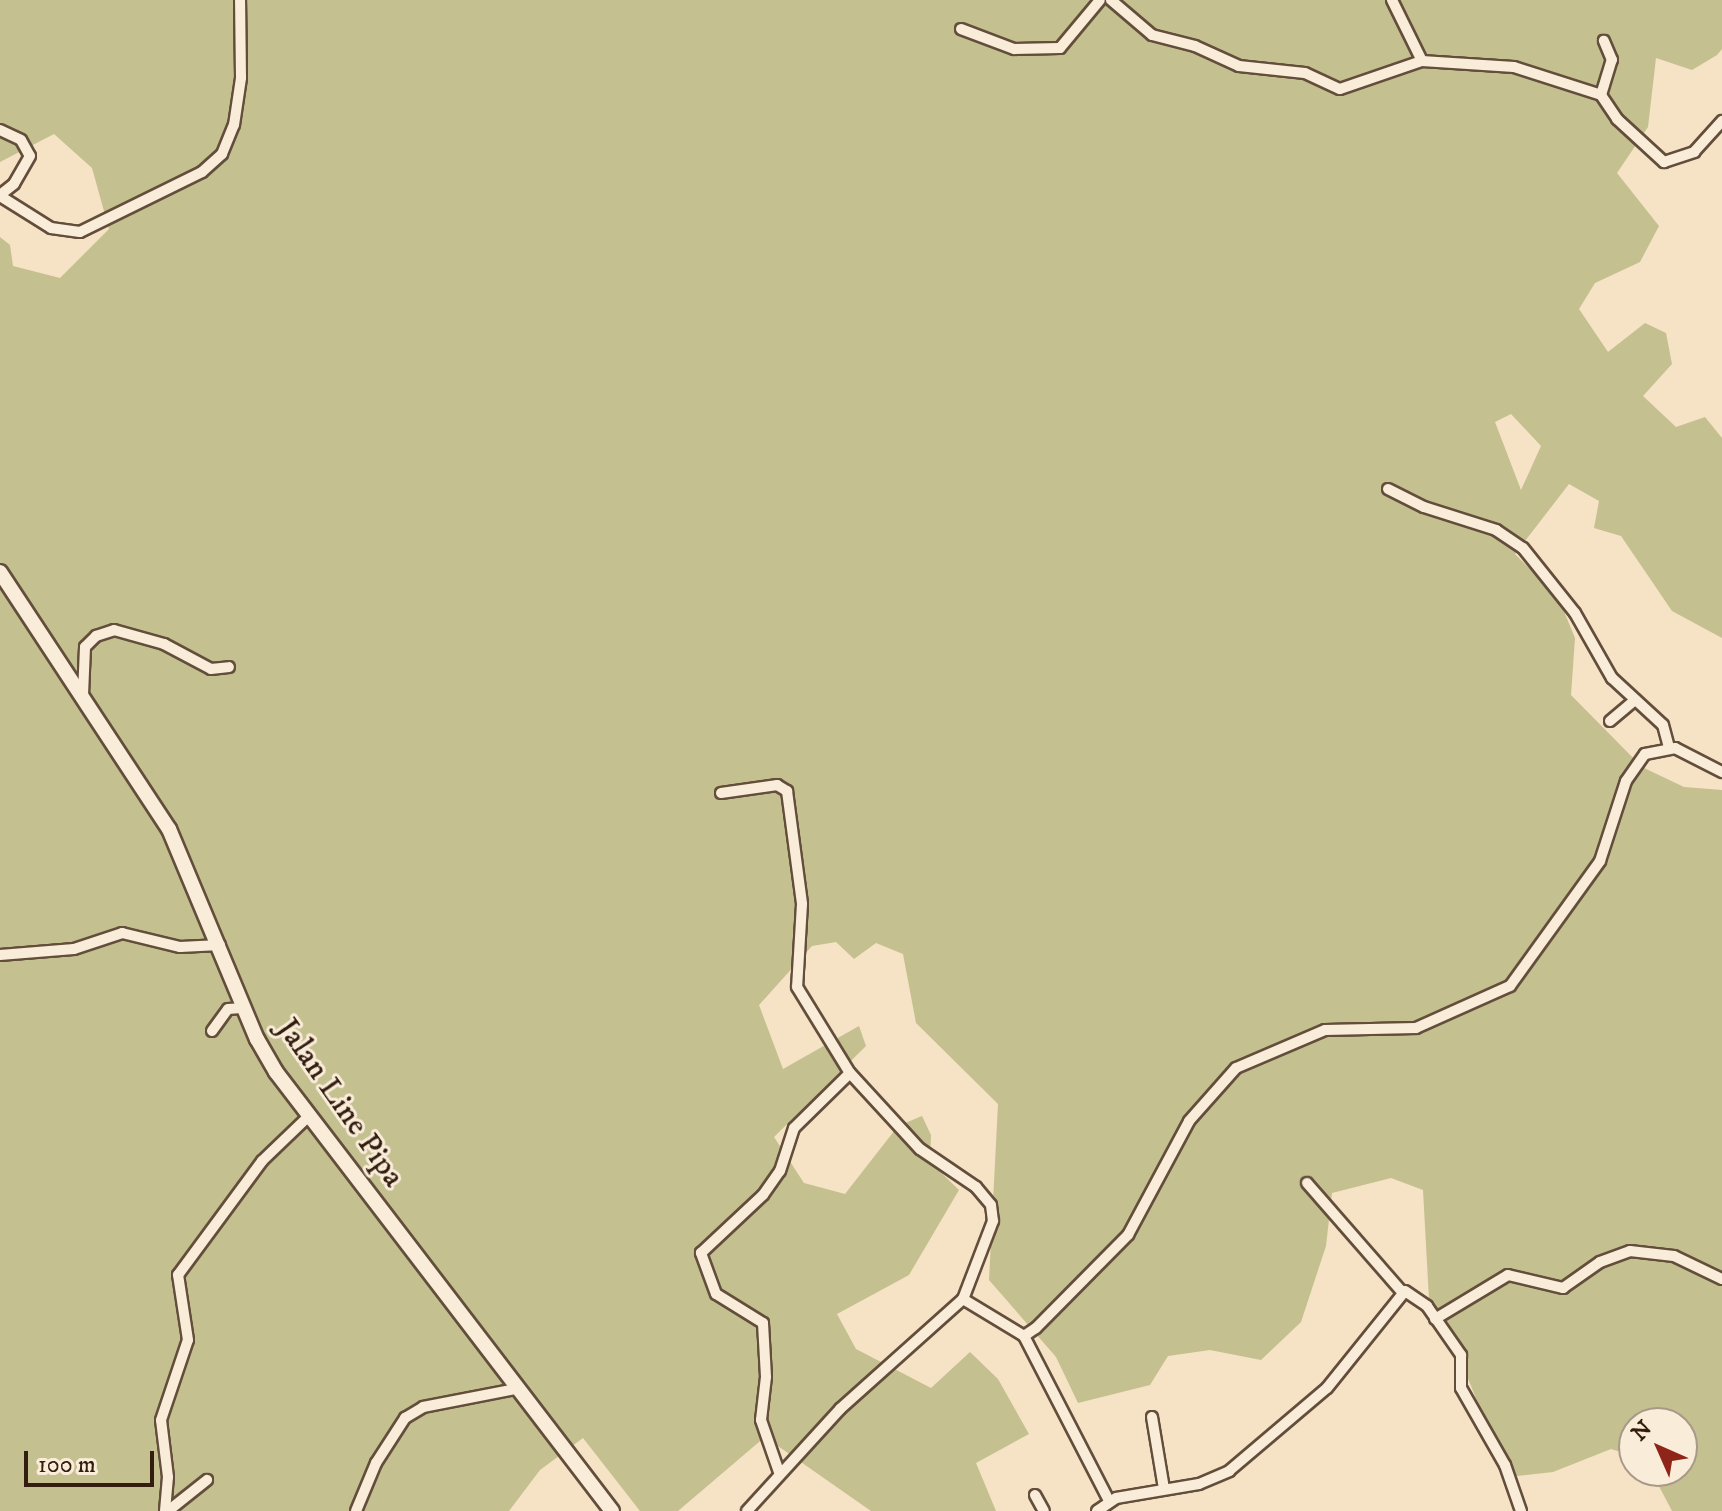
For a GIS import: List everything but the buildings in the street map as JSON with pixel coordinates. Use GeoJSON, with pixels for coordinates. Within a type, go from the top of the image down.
{"type":"FeatureCollection","features":[{"type":"Feature","properties":{"kind":"main road","name":"Jalan Line Pipa"},"geometry":{"type":"LineString","coordinates":[[0,572],[169,829],[244,1008],[276,1072],[612,1511]]}},
{"type":"Feature","properties":{"kind":"street"},"geometry":{"type":"LineString","coordinates":[[0,130],[21,140],[30,156],[14,184],[0,196],[51,228],[80,232],[202,172],[222,154],[234,125],[241,78],[240,0]]}},
{"type":"Feature","properties":{"kind":"street"},"geometry":{"type":"LineString","coordinates":[[961,29],[1014,49],[1060,48],[1100,0]]}},
{"type":"Feature","properties":{"kind":"street"},"geometry":{"type":"LineString","coordinates":[[1111,0],[1152,35],[1195,46],[1239,66],[1305,73],[1340,89],[1422,61],[1490,62],[1601,95],[1617,119],[1664,162],[1694,152],[1722,121]]}},
{"type":"Feature","properties":{"kind":"street"},"geometry":{"type":"LineString","coordinates":[[1392,0],[1422,61]]}},
{"type":"Feature","properties":{"kind":"street"},"geometry":{"type":"LineString","coordinates":[[1601,95],[1612,62],[1604,41]]}},
{"type":"Feature","properties":{"kind":"street"},"geometry":{"type":"LineString","coordinates":[[1388,489],[1424,507],[1496,530],[1523,548],[1575,613],[1612,678],[1663,725],[1669,747]]}},
{"type":"Feature","properties":{"kind":"street"},"geometry":{"type":"LineString","coordinates":[[83,695],[85,647],[96,636],[114,630],[164,644],[211,669],[229,667]]}},
{"type":"Feature","properties":{"kind":"street"},"geometry":{"type":"LineString","coordinates":[[1610,721],[1635,700]]}},
{"type":"Feature","properties":{"kind":"street"},"geometry":{"type":"LineString","coordinates":[[1024,1336],[1120,1245],[1154,1193],[1189,1121],[1236,1068],[1325,1030],[1416,1028],[1510,986],[1600,861],[1632,769],[1647,752],[1669,747],[1722,772]]}},
{"type":"Feature","properties":{"kind":"street"},"geometry":{"type":"LineString","coordinates":[[721,793],[777,785],[787,791],[802,904],[797,987],[850,1073],[920,1149],[976,1187],[991,1205],[993,1221],[963,1299],[840,1409],[779,1472],[747,1511]]}},
{"type":"Feature","properties":{"kind":"street"},"geometry":{"type":"LineString","coordinates":[[0,955],[74,949],[122,933],[180,947],[220,945]]}},
{"type":"Feature","properties":{"kind":"street"},"geometry":{"type":"LineString","coordinates":[[212,1031],[228,1009],[244,1008]]}},
{"type":"Feature","properties":{"kind":"street"},"geometry":{"type":"LineString","coordinates":[[779,1472],[761,1420],[766,1368],[763,1323],[716,1294],[701,1253],[763,1195],[780,1171],[794,1128],[850,1073]]}},
{"type":"Feature","properties":{"kind":"street"},"geometry":{"type":"LineString","coordinates":[[167,1511],[168,1477],[161,1420],[188,1340],[178,1275],[262,1161],[309,1116]]}},
{"type":"Feature","properties":{"kind":"street"},"geometry":{"type":"LineString","coordinates":[[1307,1183],[1402,1292],[1420,1298],[1461,1355],[1461,1388],[1505,1465],[1521,1511]]}},
{"type":"Feature","properties":{"kind":"street"},"geometry":{"type":"LineString","coordinates":[[1435,1319],[1508,1275],[1563,1288],[1600,1262],[1630,1251],[1653,1250],[1722,1279]]}},
{"type":"Feature","properties":{"kind":"street"},"geometry":{"type":"LineString","coordinates":[[1097,1511],[1109,1501],[1213,1479],[1250,1455],[1343,1372],[1402,1292]]}},
{"type":"Feature","properties":{"kind":"street"},"geometry":{"type":"LineString","coordinates":[[963,1299],[1024,1336],[1109,1501]]}},
{"type":"Feature","properties":{"kind":"street"},"geometry":{"type":"LineString","coordinates":[[356,1511],[381,1453],[405,1418],[423,1407],[516,1389]]}},
{"type":"Feature","properties":{"kind":"street"},"geometry":{"type":"LineString","coordinates":[[1152,1417],[1164,1489]]}},
{"type":"Feature","properties":{"kind":"street"},"geometry":{"type":"LineString","coordinates":[[167,1511],[207,1480]]}},
{"type":"Feature","properties":{"kind":"street"},"geometry":{"type":"LineString","coordinates":[[1035,1495],[1044,1511]]}},
{"type":"Feature","properties":{"kind":"shaded area"},"geometry":{"type":"Polygon","coordinates":[[[0,0],[1722,0],[1722,49],[1717,55],[1692,70],[1656,58],[1648,127],[1617,173],[1659,226],[1640,262],[1595,283],[1579,309],[1608,352],[1645,323],[1666,333],[1672,364],[1643,396],[1676,427],[1705,417],[1722,438],[1722,638],[1672,611],[1621,536],[1594,528],[1599,501],[1569,484],[1515,554],[1558,597],[1575,638],[1571,695],[1642,767],[1684,787],[1722,790],[1722,1511],[1672,1511],[1659,1487],[1698,1487],[1698,1407],[1618,1407],[1618,1451],[1611,1449],[1553,1472],[1508,1477],[1460,1359],[1429,1300],[1423,1190],[1391,1178],[1332,1193],[1326,1246],[1301,1322],[1261,1360],[1210,1350],[1168,1356],[1150,1385],[1078,1403],[1056,1357],[989,1280],[998,1104],[916,1023],[903,954],[876,943],[854,959],[836,942],[812,946],[759,1005],[783,1069],[859,1026],[866,1046],[774,1137],[804,1183],[845,1194],[898,1126],[922,1116],[931,1135],[930,1162],[959,1190],[909,1275],[837,1314],[856,1349],[931,1388],[970,1352],[998,1379],[1029,1434],[976,1463],[996,1511],[871,1511],[765,1437],[678,1511],[640,1511],[583,1438],[540,1470],[509,1511],[0,1511],[0,237],[10,245],[13,266],[60,278],[109,229],[92,168],[54,134],[0,162],[0,0]],[[1511,414],[1495,422],[1521,490],[1541,446],[1511,414]]]}}]}
